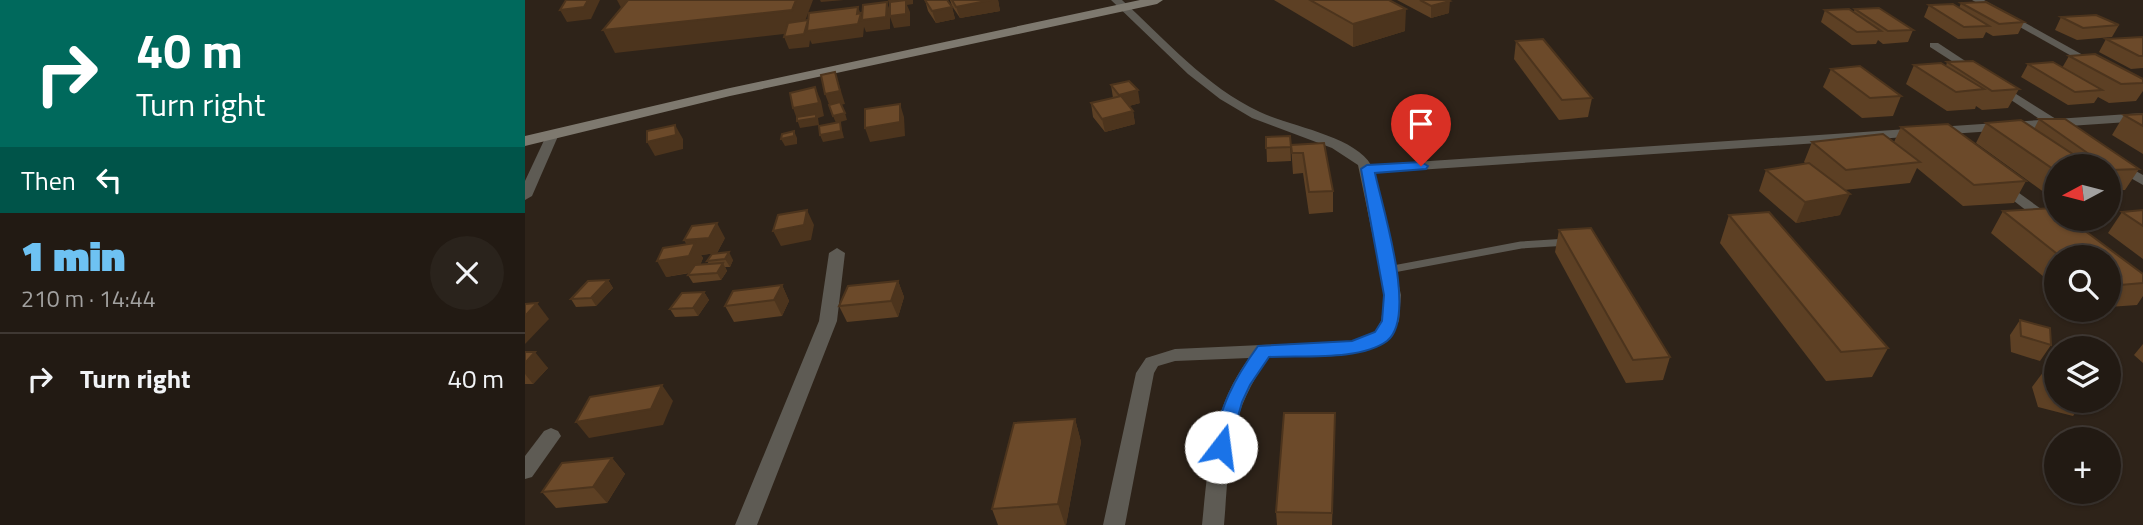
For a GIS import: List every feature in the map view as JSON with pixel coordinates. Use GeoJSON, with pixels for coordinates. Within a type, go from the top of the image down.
{"type":"FeatureCollection","features":[{"type":"Feature","properties":{"kind":"main road"},"geometry":{"type":"LineString","coordinates":[[525,141],[1120,4],[1157,0]]}},
{"type":"Feature","properties":{"kind":"street"},"geometry":{"type":"LineString","coordinates":[[1977,0],[2108,72]]}},
{"type":"Feature","properties":{"kind":"street"},"geometry":{"type":"LineString","coordinates":[[1114,525],[1145,373],[1152,362],[1175,355],[1354,347],[1381,336],[1390,321],[1393,295],[1364,163],[1351,153],[1263,119],[1212,90],[1120,4]]}},
{"type":"Feature","properties":{"kind":"street"},"geometry":{"type":"LineString","coordinates":[[1934,45],[2076,137]]}},
{"type":"Feature","properties":{"kind":"street"},"geometry":{"type":"LineString","coordinates":[[1367,169],[2143,117]]}},
{"type":"Feature","properties":{"kind":"street"},"geometry":{"type":"LineString","coordinates":[[1932,131],[1954,148]]}},
{"type":"Feature","properties":{"kind":"street"},"geometry":{"type":"LineString","coordinates":[[525,196],[553,134]]}},
{"type":"Feature","properties":{"kind":"street"},"geometry":{"type":"LineString","coordinates":[[2121,167],[2143,181]]}},
{"type":"Feature","properties":{"kind":"street"},"geometry":{"type":"LineString","coordinates":[[1987,173],[2063,232]]}},
{"type":"Feature","properties":{"kind":"street"},"geometry":{"type":"LineString","coordinates":[[746,525],[828,321],[837,253]]}},
{"type":"Feature","properties":{"kind":"street"},"geometry":{"type":"LineString","coordinates":[[1213,525],[1221,447],[1233,402],[1242,383],[1264,351]]}},
{"type":"Feature","properties":{"kind":"street"},"geometry":{"type":"LineString","coordinates":[[525,471],[551,436]]}},
{"type":"Feature","properties":{"kind":"lane"},"geometry":{"type":"LineString","coordinates":[[1388,270],[1440,264],[1489,249],[1524,243],[1576,242]]}},
{"type":"Feature","properties":{"kind":"building"},"geometry":{"type":"Polygon","coordinates":[[[566,0],[588,0],[584,7],[560,10],[566,0]]]}},
{"type":"Feature","properties":{"kind":"building"},"geometry":{"type":"Polygon","coordinates":[[[628,0],[796,0],[792,10],[603,30],[628,0]]]}},
{"type":"Feature","properties":{"kind":"building"},"geometry":{"type":"Polygon","coordinates":[[[906,0],[906,14],[890,16],[890,2],[906,0]]]}},
{"type":"Feature","properties":{"kind":"building"},"geometry":{"type":"Polygon","coordinates":[[[925,0],[947,0],[952,7],[932,11],[925,0]]]}},
{"type":"Feature","properties":{"kind":"building"},"geometry":{"type":"Polygon","coordinates":[[[952,0],[991,0],[956,7],[952,0]]]}},
{"type":"Feature","properties":{"kind":"building"},"geometry":{"type":"Polygon","coordinates":[[[1310,0],[1389,0],[1406,9],[1353,24],[1310,0]]]}},
{"type":"Feature","properties":{"kind":"building"},"geometry":{"type":"Polygon","coordinates":[[[1420,0],[1448,0],[1450,1],[1431,6],[1420,0]]]}},
{"type":"Feature","properties":{"kind":"building"},"geometry":{"type":"Polygon","coordinates":[[[887,2],[886,17],[862,20],[863,5],[887,2]]]}},
{"type":"Feature","properties":{"kind":"building"},"geometry":{"type":"Polygon","coordinates":[[[1986,2],[2024,22],[1999,24],[1961,3],[1986,2]]]}},
{"type":"Feature","properties":{"kind":"building"},"geometry":{"type":"Polygon","coordinates":[[[1953,4],[1989,26],[1964,27],[1929,5],[1953,4]]]}},
{"type":"Feature","properties":{"kind":"building"},"geometry":{"type":"Polygon","coordinates":[[[858,7],[857,14],[861,13],[858,24],[807,31],[809,13],[858,7]]]}},
{"type":"Feature","properties":{"kind":"building"},"geometry":{"type":"Polygon","coordinates":[[[1879,8],[1913,30],[1888,31],[1855,9],[1879,8]]]}},
{"type":"Feature","properties":{"kind":"building"},"geometry":{"type":"Polygon","coordinates":[[[1849,9],[1881,31],[1857,32],[1825,10],[1849,9]]]}},
{"type":"Feature","properties":{"kind":"building"},"geometry":{"type":"Polygon","coordinates":[[[2096,15],[2119,25],[2083,28],[2061,17],[2096,15]]]}},
{"type":"Feature","properties":{"kind":"building"},"geometry":{"type":"Polygon","coordinates":[[[808,20],[804,34],[784,37],[788,23],[808,20]]]}},
{"type":"Feature","properties":{"kind":"building"},"geometry":{"type":"Polygon","coordinates":[[[2142,37],[2143,56],[2106,39],[2142,37]]]}},
{"type":"Feature","properties":{"kind":"building"},"geometry":{"type":"Polygon","coordinates":[[[1543,39],[1592,98],[1562,100],[1516,41],[1543,39]]]}},
{"type":"Feature","properties":{"kind":"building"},"geometry":{"type":"Polygon","coordinates":[[[2095,54],[2143,79],[2143,83],[2121,84],[2069,56],[2095,54]]]}},
{"type":"Feature","properties":{"kind":"building"},"geometry":{"type":"Polygon","coordinates":[[[1973,61],[2019,89],[1992,91],[1947,62],[1973,61]]]}},
{"type":"Feature","properties":{"kind":"building"},"geometry":{"type":"Polygon","coordinates":[[[2053,62],[2102,90],[2075,92],[2028,64],[2053,62]]]}},
{"type":"Feature","properties":{"kind":"building"},"geometry":{"type":"Polygon","coordinates":[[[1941,63],[1984,89],[1956,92],[1914,65],[1941,63]]]}},
{"type":"Feature","properties":{"kind":"building"},"geometry":{"type":"Polygon","coordinates":[[[1860,66],[1901,96],[1870,98],[1831,69],[1860,66]]]}},
{"type":"Feature","properties":{"kind":"building"},"geometry":{"type":"Polygon","coordinates":[[[835,72],[840,91],[825,94],[821,75],[835,72]]]}},
{"type":"Feature","properties":{"kind":"building"},"geometry":{"type":"Polygon","coordinates":[[[1129,81],[1138,90],[1119,95],[1111,85],[1129,81]]]}},
{"type":"Feature","properties":{"kind":"building"},"geometry":{"type":"Polygon","coordinates":[[[815,87],[819,103],[793,108],[790,93],[815,87]]]}},
{"type":"Feature","properties":{"kind":"building"},"geometry":{"type":"Polygon","coordinates":[[[1121,96],[1133,111],[1102,119],[1091,103],[1121,96]]]}},
{"type":"Feature","properties":{"kind":"building"},"geometry":{"type":"Polygon","coordinates":[[[840,102],[845,113],[833,116],[829,105],[840,102]]]}},
{"type":"Feature","properties":{"kind":"building"},"geometry":{"type":"Polygon","coordinates":[[[900,104],[900,122],[865,128],[865,109],[900,104]]]}},
{"type":"Feature","properties":{"kind":"building"},"geometry":{"type":"Polygon","coordinates":[[[816,114],[816,118],[797,121],[797,117],[816,114]]]}},
{"type":"Feature","properties":{"kind":"building"},"geometry":{"type":"Polygon","coordinates":[[[2143,114],[2143,126],[2124,115],[2143,114]]]}},
{"type":"Feature","properties":{"kind":"building"},"geometry":{"type":"Polygon","coordinates":[[[2039,119],[2065,119],[2117,154],[2089,154],[2039,119]]]}},
{"type":"Feature","properties":{"kind":"building"},"geometry":{"type":"Polygon","coordinates":[[[2021,120],[2073,154],[2044,154],[2044,163],[1986,123],[2021,120]]]}},
{"type":"Feature","properties":{"kind":"building"},"geometry":{"type":"Polygon","coordinates":[[[840,122],[841,131],[820,135],[819,126],[840,122]]]}},
{"type":"Feature","properties":{"kind":"building"},"geometry":{"type":"Polygon","coordinates":[[[1948,124],[2026,181],[1974,185],[1901,127],[1948,124]]]}},
{"type":"Feature","properties":{"kind":"building"},"geometry":{"type":"Polygon","coordinates":[[[675,125],[676,135],[647,142],[647,131],[675,125]]]}},
{"type":"Feature","properties":{"kind":"building"},"geometry":{"type":"Polygon","coordinates":[[[794,131],[794,136],[781,139],[782,134],[794,131]]]}},
{"type":"Feature","properties":{"kind":"building"},"geometry":{"type":"Polygon","coordinates":[[[1883,134],[1920,162],[1846,170],[1812,142],[1883,134]]]}},
{"type":"Feature","properties":{"kind":"building"},"geometry":{"type":"Polygon","coordinates":[[[1290,136],[1291,147],[1266,148],[1266,137],[1290,136]]]}},
{"type":"Feature","properties":{"kind":"building"},"geometry":{"type":"Polygon","coordinates":[[[1324,143],[1333,191],[1309,192],[1303,153],[1292,153],[1291,145],[1324,143]]]}},
{"type":"Feature","properties":{"kind":"building"},"geometry":{"type":"Polygon","coordinates":[[[2121,157],[2139,169],[2121,170],[2121,157]]]}},
{"type":"Feature","properties":{"kind":"building"},"geometry":{"type":"Polygon","coordinates":[[[1809,163],[1850,194],[1805,202],[1766,170],[1809,163]]]}},
{"type":"Feature","properties":{"kind":"building"},"geometry":{"type":"Polygon","coordinates":[[[2044,209],[2044,231],[2085,231],[2104,245],[2046,245],[2003,211],[2044,209]]]}},
{"type":"Feature","properties":{"kind":"building"},"geometry":{"type":"Polygon","coordinates":[[[807,210],[804,225],[773,231],[778,215],[807,210]]]}},
{"type":"Feature","properties":{"kind":"building"},"geometry":{"type":"Polygon","coordinates":[[[2143,210],[2143,226],[2122,212],[2143,210]]]}},
{"type":"Feature","properties":{"kind":"building"},"geometry":{"type":"Polygon","coordinates":[[[1769,212],[1888,348],[1841,352],[1729,215],[1769,212]]]}},
{"type":"Feature","properties":{"kind":"building"},"geometry":{"type":"Polygon","coordinates":[[[717,223],[709,238],[684,240],[692,226],[717,223]]]}},
{"type":"Feature","properties":{"kind":"building"},"geometry":{"type":"Polygon","coordinates":[[[1591,228],[1670,357],[1633,360],[1559,230],[1591,228]]]}},
{"type":"Feature","properties":{"kind":"building"},"geometry":{"type":"Polygon","coordinates":[[[695,243],[689,256],[657,261],[663,248],[695,243]]]}},
{"type":"Feature","properties":{"kind":"building"},"geometry":{"type":"Polygon","coordinates":[[[729,252],[725,259],[707,261],[712,254],[729,252]]]}},
{"type":"Feature","properties":{"kind":"building"},"geometry":{"type":"Polygon","coordinates":[[[2121,258],[2143,274],[2143,283],[2121,285],[2121,258]]]}},
{"type":"Feature","properties":{"kind":"building"},"geometry":{"type":"Polygon","coordinates":[[[723,263],[717,273],[688,275],[695,265],[723,263]]]}},
{"type":"Feature","properties":{"kind":"building"},"geometry":{"type":"Polygon","coordinates":[[[608,280],[591,298],[571,299],[588,281],[608,280]]]}},
{"type":"Feature","properties":{"kind":"building"},"geometry":{"type":"Polygon","coordinates":[[[898,281],[891,301],[839,306],[848,286],[898,281]]]}},
{"type":"Feature","properties":{"kind":"building"},"geometry":{"type":"Polygon","coordinates":[[[782,285],[774,300],[725,306],[733,291],[782,285]]]}},
{"type":"Feature","properties":{"kind":"building"},"geometry":{"type":"Polygon","coordinates":[[[704,292],[693,308],[670,309],[682,293],[704,292]]]}},
{"type":"Feature","properties":{"kind":"building"},"geometry":{"type":"Polygon","coordinates":[[[537,303],[525,316],[525,304],[537,303]]]}},
{"type":"Feature","properties":{"kind":"building"},"geometry":{"type":"Polygon","coordinates":[[[2020,320],[2050,328],[2050,336],[2044,336],[2044,343],[2021,336],[2020,320]]]}},
{"type":"Feature","properties":{"kind":"building"},"geometry":{"type":"Polygon","coordinates":[[[525,352],[535,352],[525,363],[525,352]]]}},
{"type":"Feature","properties":{"kind":"building"},"geometry":{"type":"Polygon","coordinates":[[[662,385],[651,409],[576,422],[590,397],[662,385]]]}},
{"type":"Feature","properties":{"kind":"building"},"geometry":{"type":"Polygon","coordinates":[[[1284,413],[1335,413],[1332,513],[1276,512],[1284,413]]]}},
{"type":"Feature","properties":{"kind":"building"},"geometry":{"type":"Polygon","coordinates":[[[1075,419],[1058,504],[992,509],[1014,423],[1075,419]]]}},
{"type":"Feature","properties":{"kind":"building"},"geometry":{"type":"Polygon","coordinates":[[[612,458],[593,487],[542,492],[562,463],[612,458]]]}},
{"type":"Feature","properties":{"kind":"route"},"geometry":{"type":"LineString","coordinates":[[1221,447],[1233,402],[1242,383],[1264,351],[1354,347],[1381,336],[1390,321],[1393,295],[1367,169],[1421,166]]}}]}
